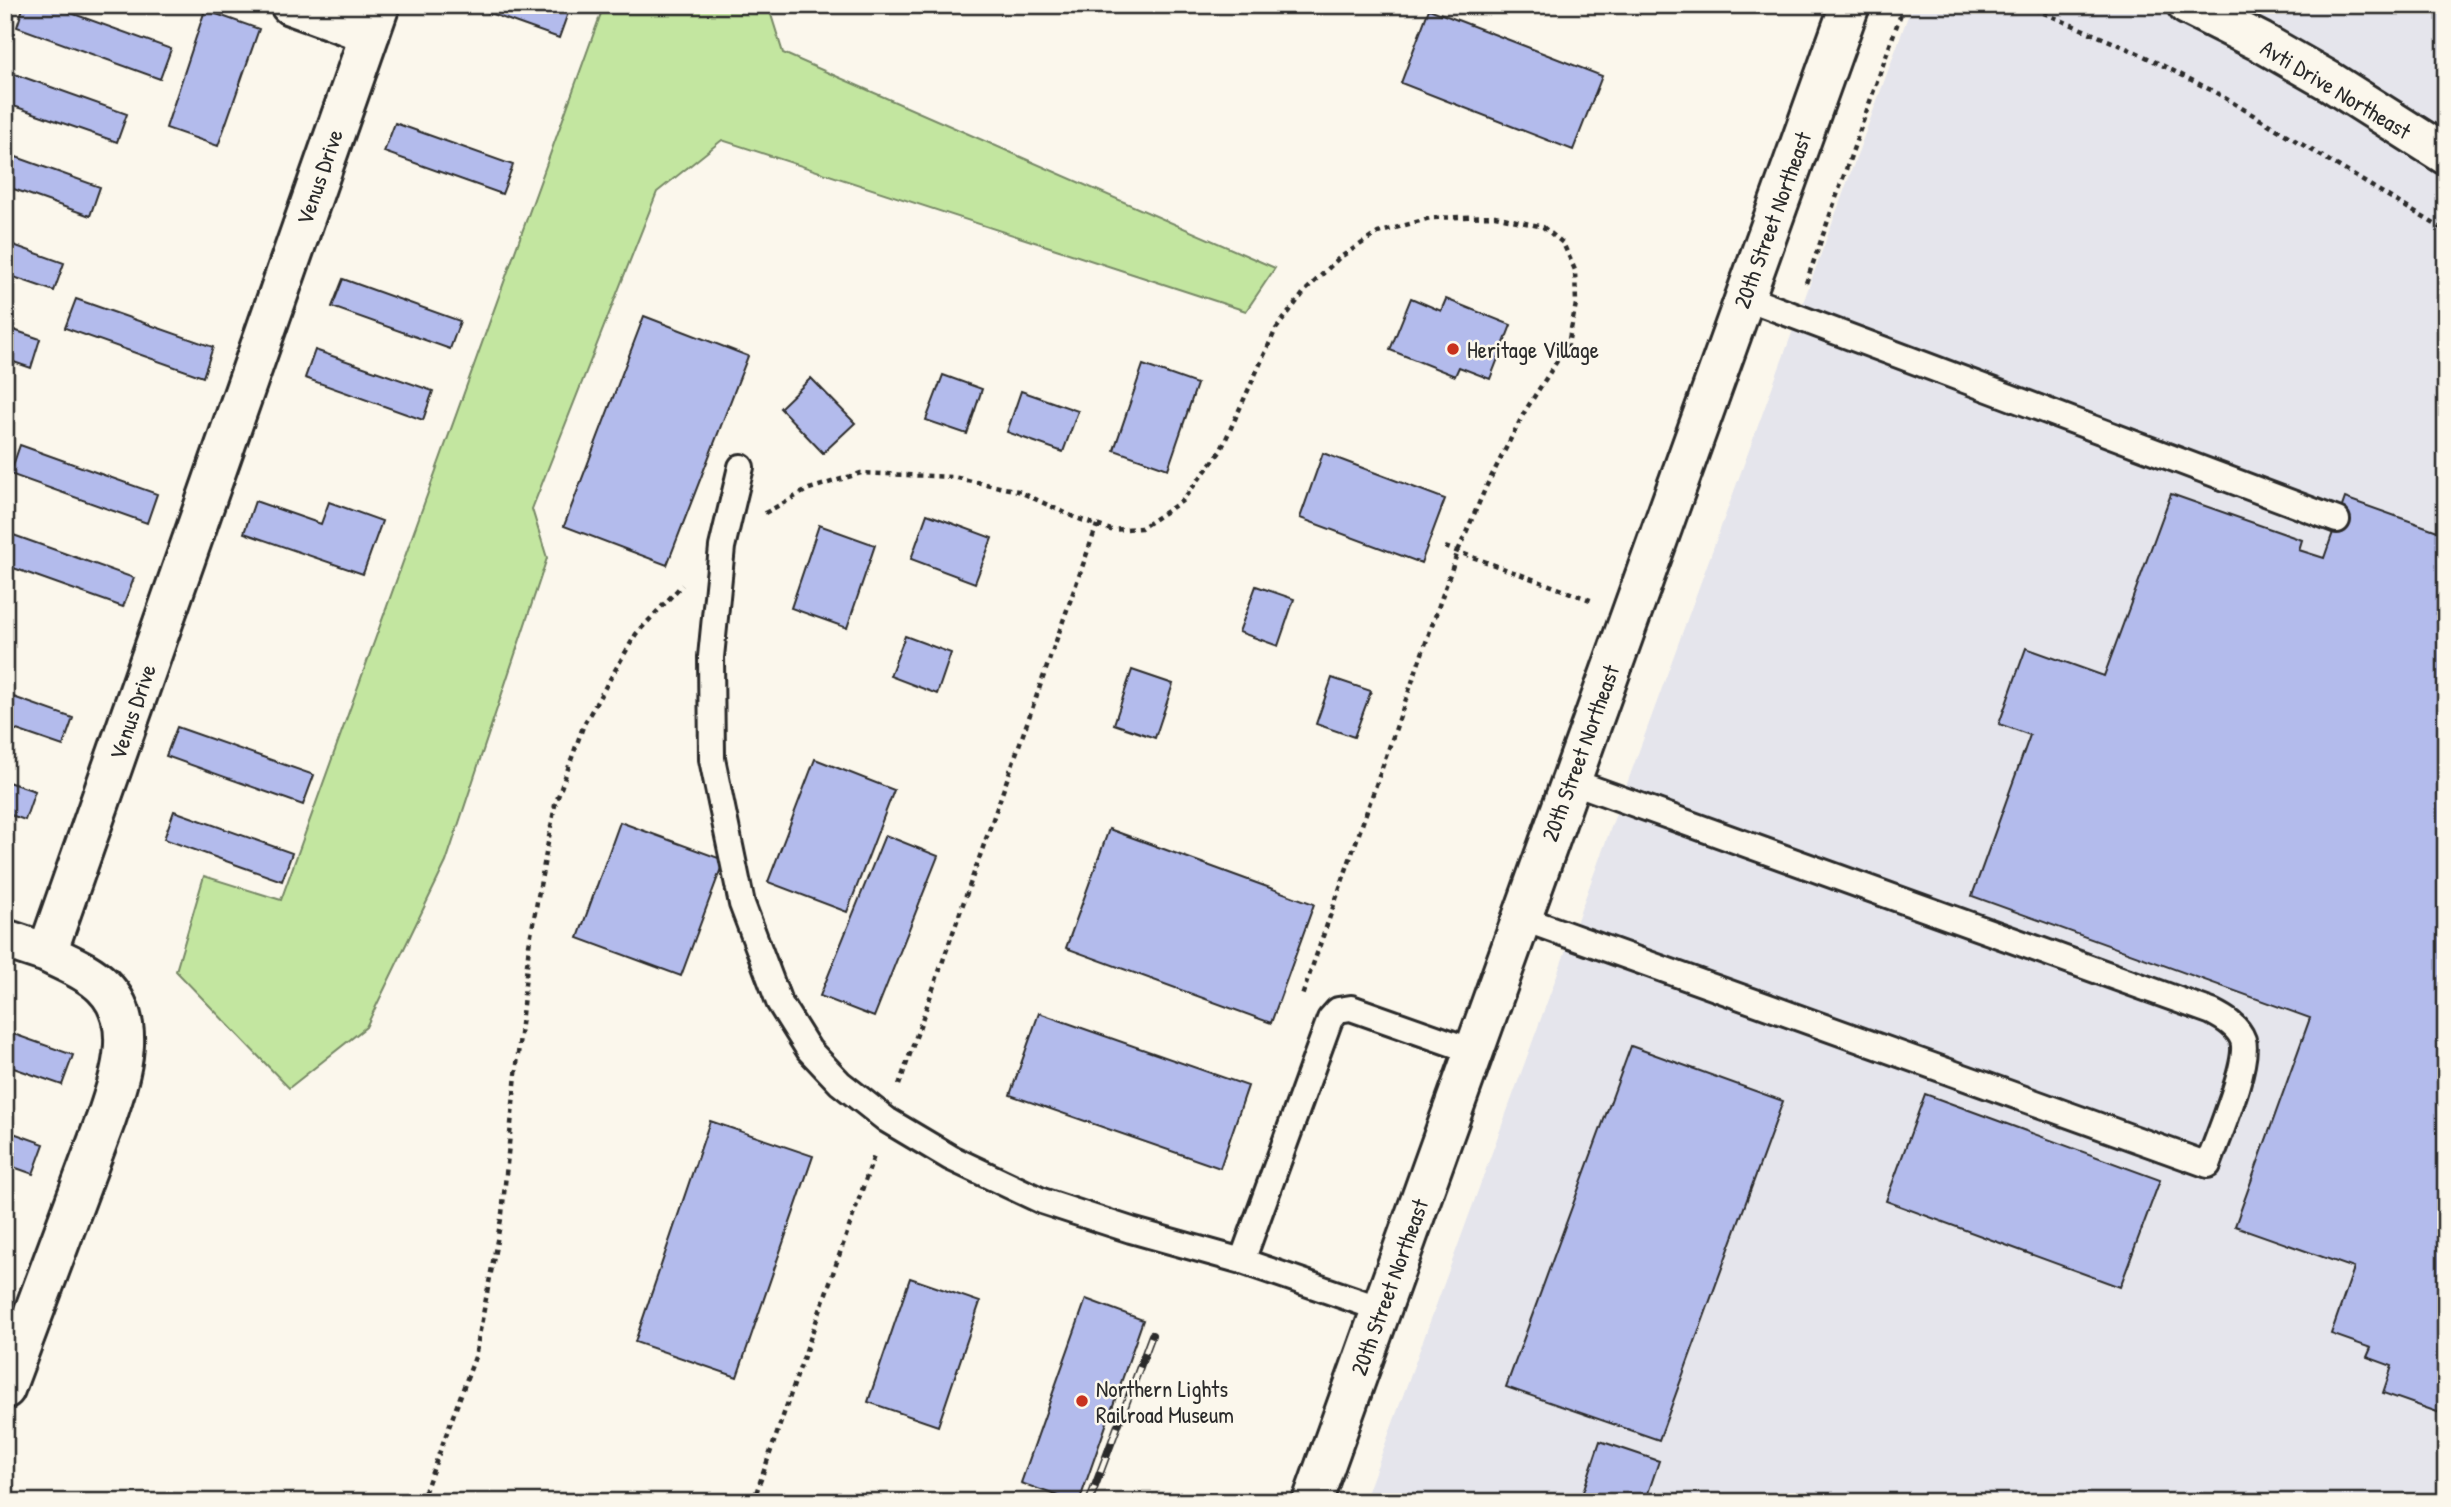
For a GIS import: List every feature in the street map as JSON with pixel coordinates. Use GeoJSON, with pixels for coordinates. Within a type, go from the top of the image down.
{"type":"FeatureCollection","features":[{"type":"Feature","properties":{"kind":"street"},"geometry":{"type":"LineString","coordinates":[[290,5],[375,19]]}},
{"type":"Feature","properties":{"kind":"street","name":"20th Street Northeast"},"geometry":{"type":"LineString","coordinates":[[1312,1502],[1850,5]]}},
{"type":"Feature","properties":{"kind":"street","name":"Avti Drive Northeast"},"geometry":{"type":"LineString","coordinates":[[2188,5],[2331,82],[2446,155]]}},
{"type":"Feature","properties":{"kind":"street","name":"Venus Drive"},"geometry":{"type":"LineString","coordinates":[[47,953],[375,19]]}},
{"type":"Feature","properties":{"kind":"street"},"geometry":{"type":"LineString","coordinates":[[5,940],[47,953],[87,974],[103,986],[122,1019],[124,1056],[120,1078],[106,1119],[5,1389]]}},
{"type":"Feature","properties":{"kind":"lane"},"geometry":{"type":"LineString","coordinates":[[1744,297],[2337,520]]}},
{"type":"Feature","properties":{"kind":"lane"},"geometry":{"type":"LineString","coordinates":[[741,467],[722,547],[711,657],[712,760],[742,904],[779,1002],[809,1050],[840,1083],[887,1120],[951,1158],[1042,1201],[1131,1230],[1242,1261],[1381,1309]]}},
{"type":"Feature","properties":{"kind":"lane"},"geometry":{"type":"LineString","coordinates":[[1521,918],[2208,1165],[2245,1059],[2243,1039],[2230,1021],[2212,1012],[1571,781]]}},
{"type":"Feature","properties":{"kind":"lane"},"geometry":{"type":"LineString","coordinates":[[1242,1261],[1330,1019],[1338,1010],[1351,1008],[1473,1051]]}},
{"type":"Feature","properties":{"kind":"path"},"geometry":{"type":"LineString","coordinates":[[1807,283],[1904,5]]}},
{"type":"Feature","properties":{"kind":"path"},"geometry":{"type":"LineString","coordinates":[[2025,5],[2138,53],[2215,92],[2446,231]]}},
{"type":"Feature","properties":{"kind":"path"},"geometry":{"type":"LineString","coordinates":[[421,1502],[475,1357],[502,1214],[529,945],[555,805],[584,724],[636,634],[691,574],[762,515],[809,489],[861,473],[953,477],[1018,491],[1111,530],[1141,528],[1182,501],[1220,452],[1276,329],[1305,291],[1339,258],[1378,233],[1430,218],[1495,216],[1543,227],[1563,243],[1575,270],[1576,304],[1568,344],[1525,411],[1486,487],[1458,551],[1300,1002]]}},
{"type":"Feature","properties":{"kind":"path"},"geometry":{"type":"LineString","coordinates":[[753,1502],[1097,525]]}},
{"type":"Feature","properties":{"kind":"path"},"geometry":{"type":"LineString","coordinates":[[1445,547],[1630,614]]}},
{"type":"Feature","properties":{"kind":"shaded area"},"geometry":{"type":"Polygon","coordinates":[[[1912,5],[2446,5],[2446,1502],[1364,1502],[1912,5]]]}},
{"type":"Feature","properties":{"kind":"green space"},"geometry":{"type":"Polygon","coordinates":[[[604,5],[768,5],[783,53],[1275,268],[1246,311],[722,140],[657,192],[532,509],[547,558],[446,862],[366,1027],[289,1088],[176,971],[204,876],[281,900],[604,5]]]}},
{"type":"Feature","properties":{"kind":"building"},"geometry":{"type":"Polygon","coordinates":[[[24,5],[49,5],[171,49],[160,79],[17,27],[24,5]]]}},
{"type":"Feature","properties":{"kind":"building"},"geometry":{"type":"Polygon","coordinates":[[[467,5],[557,5],[569,10],[559,38],[467,5]]]}},
{"type":"Feature","properties":{"kind":"building"},"geometry":{"type":"Polygon","coordinates":[[[1429,9],[1602,76],[1573,150],[1401,83],[1429,9]]]}},
{"type":"Feature","properties":{"kind":"building"},"geometry":{"type":"Polygon","coordinates":[[[205,10],[259,29],[218,146],[166,128],[205,10]]]}},
{"type":"Feature","properties":{"kind":"building"},"geometry":{"type":"Polygon","coordinates":[[[9,72],[127,114],[117,142],[5,103],[5,82],[9,72]]]}},
{"type":"Feature","properties":{"kind":"building"},"geometry":{"type":"Polygon","coordinates":[[[395,123],[513,165],[502,194],[384,152],[395,123]]]}},
{"type":"Feature","properties":{"kind":"building"},"geometry":{"type":"Polygon","coordinates":[[[5,153],[100,187],[90,216],[5,186],[5,153]]]}},
{"type":"Feature","properties":{"kind":"building"},"geometry":{"type":"Polygon","coordinates":[[[5,242],[64,263],[54,291],[5,274],[5,242]]]}},
{"type":"Feature","properties":{"kind":"building"},"geometry":{"type":"Polygon","coordinates":[[[343,279],[460,321],[450,349],[332,307],[343,279]]]}},
{"type":"Feature","properties":{"kind":"building"},"geometry":{"type":"Polygon","coordinates":[[[1411,298],[1441,311],[1446,299],[1511,325],[1490,379],[1459,367],[1455,376],[1390,350],[1411,298]]]}},
{"type":"Feature","properties":{"kind":"building"},"geometry":{"type":"Polygon","coordinates":[[[76,299],[213,347],[203,377],[65,328],[76,299]]]}},
{"type":"Feature","properties":{"kind":"building"},"geometry":{"type":"Polygon","coordinates":[[[644,316],[748,356],[667,565],[564,526],[644,316]]]}},
{"type":"Feature","properties":{"kind":"building"},"geometry":{"type":"Polygon","coordinates":[[[5,327],[40,339],[31,368],[5,359],[5,327]]]}},
{"type":"Feature","properties":{"kind":"building"},"geometry":{"type":"Polygon","coordinates":[[[315,350],[433,391],[423,420],[305,378],[315,350]]]}},
{"type":"Feature","properties":{"kind":"building"},"geometry":{"type":"Polygon","coordinates":[[[1143,365],[1197,384],[1168,469],[1114,450],[1143,365]]]}},
{"type":"Feature","properties":{"kind":"building"},"geometry":{"type":"Polygon","coordinates":[[[943,375],[982,389],[967,434],[926,420],[943,375]]]}},
{"type":"Feature","properties":{"kind":"building"},"geometry":{"type":"Polygon","coordinates":[[[811,378],[855,423],[823,453],[780,408],[811,378]]]}},
{"type":"Feature","properties":{"kind":"building"},"geometry":{"type":"Polygon","coordinates":[[[1021,391],[1078,411],[1063,452],[1007,432],[1021,391]]]}},
{"type":"Feature","properties":{"kind":"building"},"geometry":{"type":"Polygon","coordinates":[[[20,445],[157,494],[147,523],[10,474],[20,445]]]}},
{"type":"Feature","properties":{"kind":"building"},"geometry":{"type":"Polygon","coordinates":[[[1323,453],[1445,499],[1421,563],[1300,518],[1323,453]]]}},
{"type":"Feature","properties":{"kind":"building"},"geometry":{"type":"Polygon","coordinates":[[[2171,494],[2302,540],[2299,550],[2324,558],[2345,498],[2446,534],[2446,1415],[2383,1393],[2392,1366],[2367,1357],[2371,1348],[2331,1334],[2354,1268],[2235,1226],[2310,1018],[1972,896],[2030,735],[1999,724],[2026,648],[2104,676],[2171,494]]]}},
{"type":"Feature","properties":{"kind":"building"},"geometry":{"type":"Polygon","coordinates":[[[255,501],[321,524],[329,502],[382,521],[363,574],[244,533],[255,501]]]}},
{"type":"Feature","properties":{"kind":"building"},"geometry":{"type":"Polygon","coordinates":[[[927,514],[992,538],[975,583],[911,559],[927,514]]]}},
{"type":"Feature","properties":{"kind":"building"},"geometry":{"type":"Polygon","coordinates":[[[819,525],[875,545],[847,628],[791,608],[819,525]]]}},
{"type":"Feature","properties":{"kind":"building"},"geometry":{"type":"Polygon","coordinates":[[[5,532],[134,578],[123,607],[5,565],[5,532]]]}},
{"type":"Feature","properties":{"kind":"building"},"geometry":{"type":"Polygon","coordinates":[[[1256,586],[1294,599],[1278,646],[1239,632],[1256,586]]]}},
{"type":"Feature","properties":{"kind":"building"},"geometry":{"type":"Polygon","coordinates":[[[905,636],[951,653],[937,694],[890,676],[905,636]]]}},
{"type":"Feature","properties":{"kind":"building"},"geometry":{"type":"Polygon","coordinates":[[[1132,670],[1173,684],[1155,738],[1114,724],[1132,670]]]}},
{"type":"Feature","properties":{"kind":"building"},"geometry":{"type":"Polygon","coordinates":[[[1332,678],[1371,691],[1354,737],[1316,724],[1332,678]]]}},
{"type":"Feature","properties":{"kind":"building"},"geometry":{"type":"Polygon","coordinates":[[[5,694],[73,718],[63,746],[5,726],[5,694]]]}},
{"type":"Feature","properties":{"kind":"building"},"geometry":{"type":"Polygon","coordinates":[[[177,727],[314,775],[303,805],[166,756],[177,727]]]}},
{"type":"Feature","properties":{"kind":"building"},"geometry":{"type":"Polygon","coordinates":[[[815,759],[894,790],[847,912],[768,882],[815,759]]]}},
{"type":"Feature","properties":{"kind":"building"},"geometry":{"type":"Polygon","coordinates":[[[5,781],[35,791],[25,820],[5,813],[5,781]]]}},
{"type":"Feature","properties":{"kind":"building"},"geometry":{"type":"Polygon","coordinates":[[[174,811],[292,853],[282,881],[164,839],[174,811]]]}},
{"type":"Feature","properties":{"kind":"building"},"geometry":{"type":"Polygon","coordinates":[[[620,822],[724,860],[681,976],[578,938],[620,822]]]}},
{"type":"Feature","properties":{"kind":"building"},"geometry":{"type":"Polygon","coordinates":[[[1109,829],[1314,904],[1271,1023],[1066,948],[1109,829]]]}},
{"type":"Feature","properties":{"kind":"building"},"geometry":{"type":"Polygon","coordinates":[[[885,835],[938,856],[874,1017],[820,996],[885,835]]]}},
{"type":"Feature","properties":{"kind":"building"},"geometry":{"type":"Polygon","coordinates":[[[1039,1013],[1248,1086],[1220,1168],[1010,1095],[1039,1013]]]}},
{"type":"Feature","properties":{"kind":"building"},"geometry":{"type":"Polygon","coordinates":[[[5,1031],[73,1055],[62,1085],[5,1065],[5,1031]]]}},
{"type":"Feature","properties":{"kind":"building"},"geometry":{"type":"Polygon","coordinates":[[[1631,1046],[1783,1101],[1659,1440],[1506,1387],[1631,1046]]]}},
{"type":"Feature","properties":{"kind":"building"},"geometry":{"type":"Polygon","coordinates":[[[1925,1094],[2160,1180],[2120,1287],[1886,1201],[1925,1094]]]}},
{"type":"Feature","properties":{"kind":"building"},"geometry":{"type":"Polygon","coordinates":[[[710,1121],[813,1156],[737,1377],[635,1342],[710,1121]]]}},
{"type":"Feature","properties":{"kind":"building"},"geometry":{"type":"Polygon","coordinates":[[[5,1130],[44,1144],[33,1174],[5,1164],[5,1130]]]}},
{"type":"Feature","properties":{"kind":"building"},"geometry":{"type":"Polygon","coordinates":[[[910,1278],[980,1302],[938,1426],[868,1402],[910,1278]]]}},
{"type":"Feature","properties":{"kind":"building","name":"Northern Lights Railroad Museum"},"geometry":{"type":"Polygon","coordinates":[[[1086,1299],[1143,1320],[1079,1502],[1075,1502],[1021,1483],[1086,1299]]]}},
{"type":"Feature","properties":{"kind":"building"},"geometry":{"type":"Polygon","coordinates":[[[1600,1441],[1659,1461],[1645,1502],[1591,1502],[1581,1498],[1600,1441]]]}},
{"type":"Feature","properties":{"kind":"railway"},"geometry":{"type":"LineString","coordinates":[[1089,1502],[1152,1335]]}},
{"type":"Feature","properties":{"kind":"place","name":"Heritage Village"},"geometry":{"type":"Point","coordinates":[1453,349]}},
{"type":"Feature","properties":{"kind":"place","name":"Northern Lights Railroad Museum"},"geometry":{"type":"Point","coordinates":[1082,1401]}}]}
